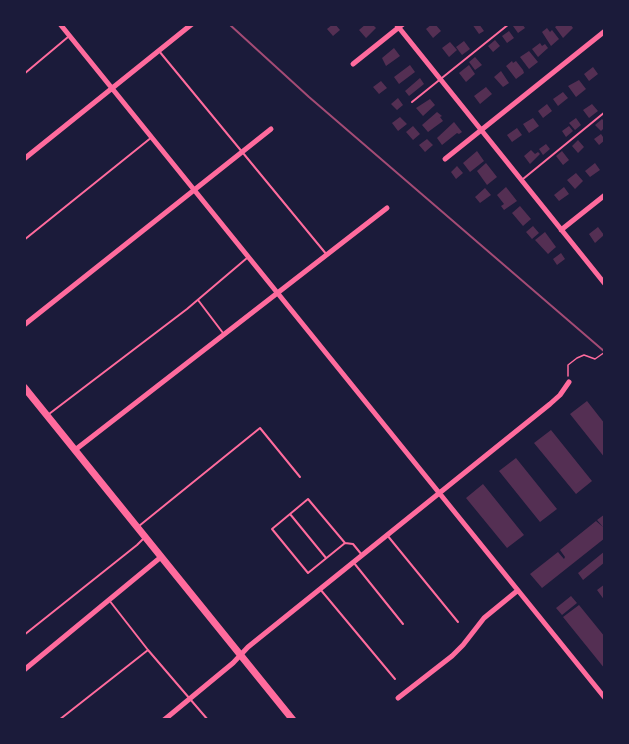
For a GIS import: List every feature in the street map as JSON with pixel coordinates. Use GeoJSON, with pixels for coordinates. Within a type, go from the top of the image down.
{"type":"FeatureCollection","features":[{"type":"Feature","properties":{"kind":"street"},"geometry":{"type":"LineString","coordinates":[[60,24],[517,591],[604,694]]}},
{"type":"Feature","properties":{"kind":"street"},"geometry":{"type":"LineString","coordinates":[[24,159],[192,24]]}},
{"type":"Feature","properties":{"kind":"street"},"geometry":{"type":"LineString","coordinates":[[353,64],[399,25],[440,80],[604,281]]}},
{"type":"Feature","properties":{"kind":"street"},"geometry":{"type":"LineString","coordinates":[[445,159],[605,32]]}},
{"type":"Feature","properties":{"kind":"street"},"geometry":{"type":"LineString","coordinates":[[24,325],[272,129]]}},
{"type":"Feature","properties":{"kind":"street"},"geometry":{"type":"LineString","coordinates":[[561,230],[605,195]]}},
{"type":"Feature","properties":{"kind":"street"},"geometry":{"type":"LineString","coordinates":[[75,450],[387,208]]}},
{"type":"Feature","properties":{"kind":"street"},"geometry":{"type":"LineString","coordinates":[[164,720],[248,647],[555,400],[569,381]]}},
{"type":"Feature","properties":{"kind":"street"},"geometry":{"type":"LineString","coordinates":[[24,387],[293,720]]}},
{"type":"Feature","properties":{"kind":"street"},"geometry":{"type":"LineString","coordinates":[[24,670],[161,557]]}},
{"type":"Feature","properties":{"kind":"street"},"geometry":{"type":"LineString","coordinates":[[398,698],[452,656],[484,618],[517,591]]}},
{"type":"Feature","properties":{"kind":"lane"},"geometry":{"type":"LineString","coordinates":[[412,102],[509,24]]}},
{"type":"Feature","properties":{"kind":"lane"},"geometry":{"type":"LineString","coordinates":[[24,74],[70,36]]}},
{"type":"Feature","properties":{"kind":"lane"},"geometry":{"type":"LineString","coordinates":[[159,51],[327,255]]}},
{"type":"Feature","properties":{"kind":"lane"},"geometry":{"type":"LineString","coordinates":[[521,180],[605,112]]}},
{"type":"Feature","properties":{"kind":"lane"},"geometry":{"type":"LineString","coordinates":[[24,240],[152,137]]}},
{"type":"Feature","properties":{"kind":"lane"},"geometry":{"type":"LineString","coordinates":[[47,415],[198,300],[249,257]]}},
{"type":"Feature","properties":{"kind":"lane"},"geometry":{"type":"LineString","coordinates":[[198,300],[225,335]]}},
{"type":"Feature","properties":{"kind":"lane"},"geometry":{"type":"LineString","coordinates":[[137,527],[260,428],[300,477]]}},
{"type":"Feature","properties":{"kind":"lane"},"geometry":{"type":"LineString","coordinates":[[345,543],[308,573],[272,529],[308,499],[345,543],[353,544],[362,555]]}},
{"type":"Feature","properties":{"kind":"lane"},"geometry":{"type":"LineString","coordinates":[[290,514],[326,558]]}},
{"type":"Feature","properties":{"kind":"lane"},"geometry":{"type":"LineString","coordinates":[[387,535],[458,622]]}},
{"type":"Feature","properties":{"kind":"lane"},"geometry":{"type":"LineString","coordinates":[[24,635],[145,537]]}},
{"type":"Feature","properties":{"kind":"lane"},"geometry":{"type":"LineString","coordinates":[[353,562],[403,624]]}},
{"type":"Feature","properties":{"kind":"lane"},"geometry":{"type":"LineString","coordinates":[[320,589],[395,680]]}},
{"type":"Feature","properties":{"kind":"lane"},"geometry":{"type":"LineString","coordinates":[[109,600],[208,720]]}},
{"type":"Feature","properties":{"kind":"lane"},"geometry":{"type":"LineString","coordinates":[[59,720],[148,650]]}},
{"type":"Feature","properties":{"kind":"path"},"geometry":{"type":"LineString","coordinates":[[569,381],[568,365],[577,358],[584,356],[595,358],[605,352]]}},
{"type":"Feature","properties":{"kind":"building"},"geometry":{"type":"Polygon","coordinates":[[[333,24],[340,30],[333,36],[327,29],[333,24]]]}},
{"type":"Feature","properties":{"kind":"building"},"geometry":{"type":"Polygon","coordinates":[[[366,24],[372,24],[376,28],[366,38],[359,30],[366,24]]]}},
{"type":"Feature","properties":{"kind":"building"},"geometry":{"type":"Polygon","coordinates":[[[435,24],[441,31],[433,38],[426,29],[435,24]]]}},
{"type":"Feature","properties":{"kind":"building"},"geometry":{"type":"Polygon","coordinates":[[[472,24],[479,24],[484,31],[479,34],[472,24]]]}},
{"type":"Feature","properties":{"kind":"building"},"geometry":{"type":"Polygon","coordinates":[[[522,24],[525,28],[518,33],[513,26],[522,24]]]}},
{"type":"Feature","properties":{"kind":"building"},"geometry":{"type":"Polygon","coordinates":[[[559,24],[570,24],[573,28],[563,38],[555,27],[559,24]]]}},
{"type":"Feature","properties":{"kind":"building"},"geometry":{"type":"Polygon","coordinates":[[[547,28],[550,32],[552,30],[559,39],[551,46],[542,32],[547,28]]]}},
{"type":"Feature","properties":{"kind":"building"},"geometry":{"type":"Polygon","coordinates":[[[509,31],[514,38],[507,43],[502,36],[509,31]]]}},
{"type":"Feature","properties":{"kind":"building"},"geometry":{"type":"Polygon","coordinates":[[[495,40],[500,46],[493,52],[488,46],[495,40]]]}},
{"type":"Feature","properties":{"kind":"building"},"geometry":{"type":"Polygon","coordinates":[[[464,41],[470,49],[462,55],[456,47],[464,41]]]}},
{"type":"Feature","properties":{"kind":"building"},"geometry":{"type":"Polygon","coordinates":[[[450,42],[457,50],[449,57],[442,48],[450,42]]]}},
{"type":"Feature","properties":{"kind":"building"},"geometry":{"type":"Polygon","coordinates":[[[540,43],[542,46],[545,44],[548,48],[538,57],[532,49],[540,43]]]}},
{"type":"Feature","properties":{"kind":"building"},"geometry":{"type":"Polygon","coordinates":[[[394,48],[400,56],[386,66],[382,58],[394,48]]]}},
{"type":"Feature","properties":{"kind":"building"},"geometry":{"type":"Polygon","coordinates":[[[529,51],[538,62],[529,69],[520,57],[529,51]]]}},
{"type":"Feature","properties":{"kind":"building"},"geometry":{"type":"Polygon","coordinates":[[[475,57],[482,65],[475,70],[469,62],[475,57]]]}},
{"type":"Feature","properties":{"kind":"building"},"geometry":{"type":"Polygon","coordinates":[[[512,61],[513,63],[516,61],[524,73],[516,79],[506,66],[512,61]]]}},
{"type":"Feature","properties":{"kind":"building"},"geometry":{"type":"Polygon","coordinates":[[[410,65],[415,72],[399,84],[394,77],[410,65]]]}},
{"type":"Feature","properties":{"kind":"building"},"geometry":{"type":"Polygon","coordinates":[[[469,65],[475,74],[466,82],[459,73],[469,65]]]}},
{"type":"Feature","properties":{"kind":"building"},"geometry":{"type":"Polygon","coordinates":[[[593,67],[598,74],[589,81],[584,74],[593,67]]]}},
{"type":"Feature","properties":{"kind":"building"},"geometry":{"type":"Polygon","coordinates":[[[501,71],[509,83],[503,87],[494,77],[501,71]]]}},
{"type":"Feature","properties":{"kind":"building"},"geometry":{"type":"Polygon","coordinates":[[[420,78],[424,84],[409,96],[405,91],[420,78]]]}},
{"type":"Feature","properties":{"kind":"building"},"geometry":{"type":"Polygon","coordinates":[[[579,80],[586,89],[576,97],[568,86],[579,80]]]}},
{"type":"Feature","properties":{"kind":"building"},"geometry":{"type":"Polygon","coordinates":[[[381,81],[387,88],[379,94],[373,87],[381,81]]]}},
{"type":"Feature","properties":{"kind":"building"},"geometry":{"type":"Polygon","coordinates":[[[486,87],[492,94],[480,104],[474,96],[486,87]]]}},
{"type":"Feature","properties":{"kind":"building"},"geometry":{"type":"Polygon","coordinates":[[[563,92],[568,98],[558,106],[553,99],[563,92]]]}},
{"type":"Feature","properties":{"kind":"building"},"geometry":{"type":"Polygon","coordinates":[[[398,98],[403,105],[397,110],[391,104],[398,98]]]}},
{"type":"Feature","properties":{"kind":"building"},"geometry":{"type":"Polygon","coordinates":[[[430,99],[435,105],[423,116],[416,108],[430,99]]]}},
{"type":"Feature","properties":{"kind":"building"},"geometry":{"type":"Polygon","coordinates":[[[547,104],[552,111],[543,118],[538,111],[547,104]]]}},
{"type":"Feature","properties":{"kind":"building"},"geometry":{"type":"Polygon","coordinates":[[[592,104],[598,111],[589,118],[583,110],[592,104]]]}},
{"type":"Feature","properties":{"kind":"building"},"geometry":{"type":"Polygon","coordinates":[[[437,112],[442,116],[440,117],[443,121],[428,132],[422,125],[437,112]]]}},
{"type":"Feature","properties":{"kind":"building"},"geometry":{"type":"Polygon","coordinates":[[[400,117],[407,124],[398,131],[392,123],[400,117]]]}},
{"type":"Feature","properties":{"kind":"building"},"geometry":{"type":"Polygon","coordinates":[[[533,118],[539,126],[529,133],[523,124],[533,118]]]}},
{"type":"Feature","properties":{"kind":"building"},"geometry":{"type":"Polygon","coordinates":[[[576,118],[581,125],[575,130],[569,123],[576,118]]]}},
{"type":"Feature","properties":{"kind":"building"},"geometry":{"type":"Polygon","coordinates":[[[602,119],[605,127],[601,131],[595,125],[602,119]]]}},
{"type":"Feature","properties":{"kind":"building"},"geometry":{"type":"Polygon","coordinates":[[[454,122],[462,132],[457,133],[442,145],[437,138],[454,122]]]}},
{"type":"Feature","properties":{"kind":"building"},"geometry":{"type":"Polygon","coordinates":[[[413,126],[420,134],[413,140],[406,132],[413,126]]]}},
{"type":"Feature","properties":{"kind":"building"},"geometry":{"type":"Polygon","coordinates":[[[569,126],[573,131],[566,137],[562,131],[569,126]]]}},
{"type":"Feature","properties":{"kind":"building"},"geometry":{"type":"Polygon","coordinates":[[[517,128],[522,135],[512,142],[507,135],[517,128]]]}},
{"type":"Feature","properties":{"kind":"building"},"geometry":{"type":"Polygon","coordinates":[[[601,134],[605,140],[599,145],[594,139],[601,134]]]}},
{"type":"Feature","properties":{"kind":"building"},"geometry":{"type":"Polygon","coordinates":[[[427,139],[433,145],[425,152],[419,145],[427,139]]]}},
{"type":"Feature","properties":{"kind":"building"},"geometry":{"type":"Polygon","coordinates":[[[578,140],[584,147],[578,153],[572,146],[578,140]]]}},
{"type":"Feature","properties":{"kind":"building"},"geometry":{"type":"Polygon","coordinates":[[[546,144],[550,149],[543,155],[539,149],[546,144]]]}},
{"type":"Feature","properties":{"kind":"building"},"geometry":{"type":"Polygon","coordinates":[[[531,150],[535,154],[538,152],[540,154],[530,164],[524,156],[531,150]]]}},
{"type":"Feature","properties":{"kind":"building"},"geometry":{"type":"Polygon","coordinates":[[[477,151],[484,161],[470,172],[463,163],[477,151]]]}},
{"type":"Feature","properties":{"kind":"building"},"geometry":{"type":"Polygon","coordinates":[[[562,151],[569,160],[563,165],[556,156],[562,151]]]}},
{"type":"Feature","properties":{"kind":"building"},"geometry":{"type":"Polygon","coordinates":[[[486,163],[497,177],[487,185],[477,171],[486,163]]]}},
{"type":"Feature","properties":{"kind":"building"},"geometry":{"type":"Polygon","coordinates":[[[595,163],[600,170],[590,177],[585,171],[595,163]]]}},
{"type":"Feature","properties":{"kind":"building"},"geometry":{"type":"Polygon","coordinates":[[[457,166],[463,173],[456,179],[451,172],[457,166]]]}},
{"type":"Feature","properties":{"kind":"building"},"geometry":{"type":"Polygon","coordinates":[[[576,173],[583,181],[575,189],[567,180],[576,173]]]}},
{"type":"Feature","properties":{"kind":"building"},"geometry":{"type":"Polygon","coordinates":[[[506,187],[517,201],[504,210],[501,206],[504,204],[497,195],[506,187]]]}},
{"type":"Feature","properties":{"kind":"building"},"geometry":{"type":"Polygon","coordinates":[[[564,187],[569,194],[559,201],[554,195],[564,187]]]}},
{"type":"Feature","properties":{"kind":"building"},"geometry":{"type":"Polygon","coordinates":[[[485,188],[491,195],[480,203],[475,197],[485,188]]]}},
{"type":"Feature","properties":{"kind":"building"},"geometry":{"type":"Polygon","coordinates":[[[520,206],[531,219],[523,226],[512,213],[520,206]]]}},
{"type":"Feature","properties":{"kind":"building"},"geometry":{"type":"Polygon","coordinates":[[[533,226],[539,233],[532,239],[526,232],[533,226]]]}},
{"type":"Feature","properties":{"kind":"building"},"geometry":{"type":"Polygon","coordinates":[[[598,227],[604,235],[595,243],[589,234],[598,227]]]}},
{"type":"Feature","properties":{"kind":"building"},"geometry":{"type":"Polygon","coordinates":[[[545,232],[556,247],[548,254],[535,240],[545,232]]]}},
{"type":"Feature","properties":{"kind":"building"},"geometry":{"type":"Polygon","coordinates":[[[561,253],[565,259],[557,265],[553,259],[561,253]]]}},
{"type":"Feature","properties":{"kind":"building"},"geometry":{"type":"Polygon","coordinates":[[[587,401],[605,424],[605,458],[570,414],[587,401]]]}},
{"type":"Feature","properties":{"kind":"building"},"geometry":{"type":"Polygon","coordinates":[[[551,430],[592,481],[576,494],[534,443],[551,430]]]}},
{"type":"Feature","properties":{"kind":"building"},"geometry":{"type":"Polygon","coordinates":[[[516,458],[557,509],[540,522],[499,471],[516,458]]]}},
{"type":"Feature","properties":{"kind":"building"},"geometry":{"type":"Polygon","coordinates":[[[483,484],[524,535],[507,548],[466,498],[483,484]]]}},
{"type":"Feature","properties":{"kind":"building"},"geometry":{"type":"Polygon","coordinates":[[[605,514],[605,538],[542,588],[530,574],[558,552],[564,559],[560,550],[596,521],[603,527],[597,520],[605,514]]]}},
{"type":"Feature","properties":{"kind":"building"},"geometry":{"type":"Polygon","coordinates":[[[605,551],[605,562],[583,580],[578,573],[605,551]]]}},
{"type":"Feature","properties":{"kind":"building"},"geometry":{"type":"Polygon","coordinates":[[[605,584],[605,601],[597,590],[605,584]]]}},
{"type":"Feature","properties":{"kind":"building"},"geometry":{"type":"Polygon","coordinates":[[[571,596],[577,603],[562,615],[556,608],[571,596]]]}},
{"type":"Feature","properties":{"kind":"building"},"geometry":{"type":"Polygon","coordinates":[[[579,605],[605,637],[605,669],[563,617],[579,605]]]}},
{"type":"Feature","properties":{"kind":"railway"},"geometry":{"type":"LineString","coordinates":[[229,24],[309,97],[605,352]]}}]}
